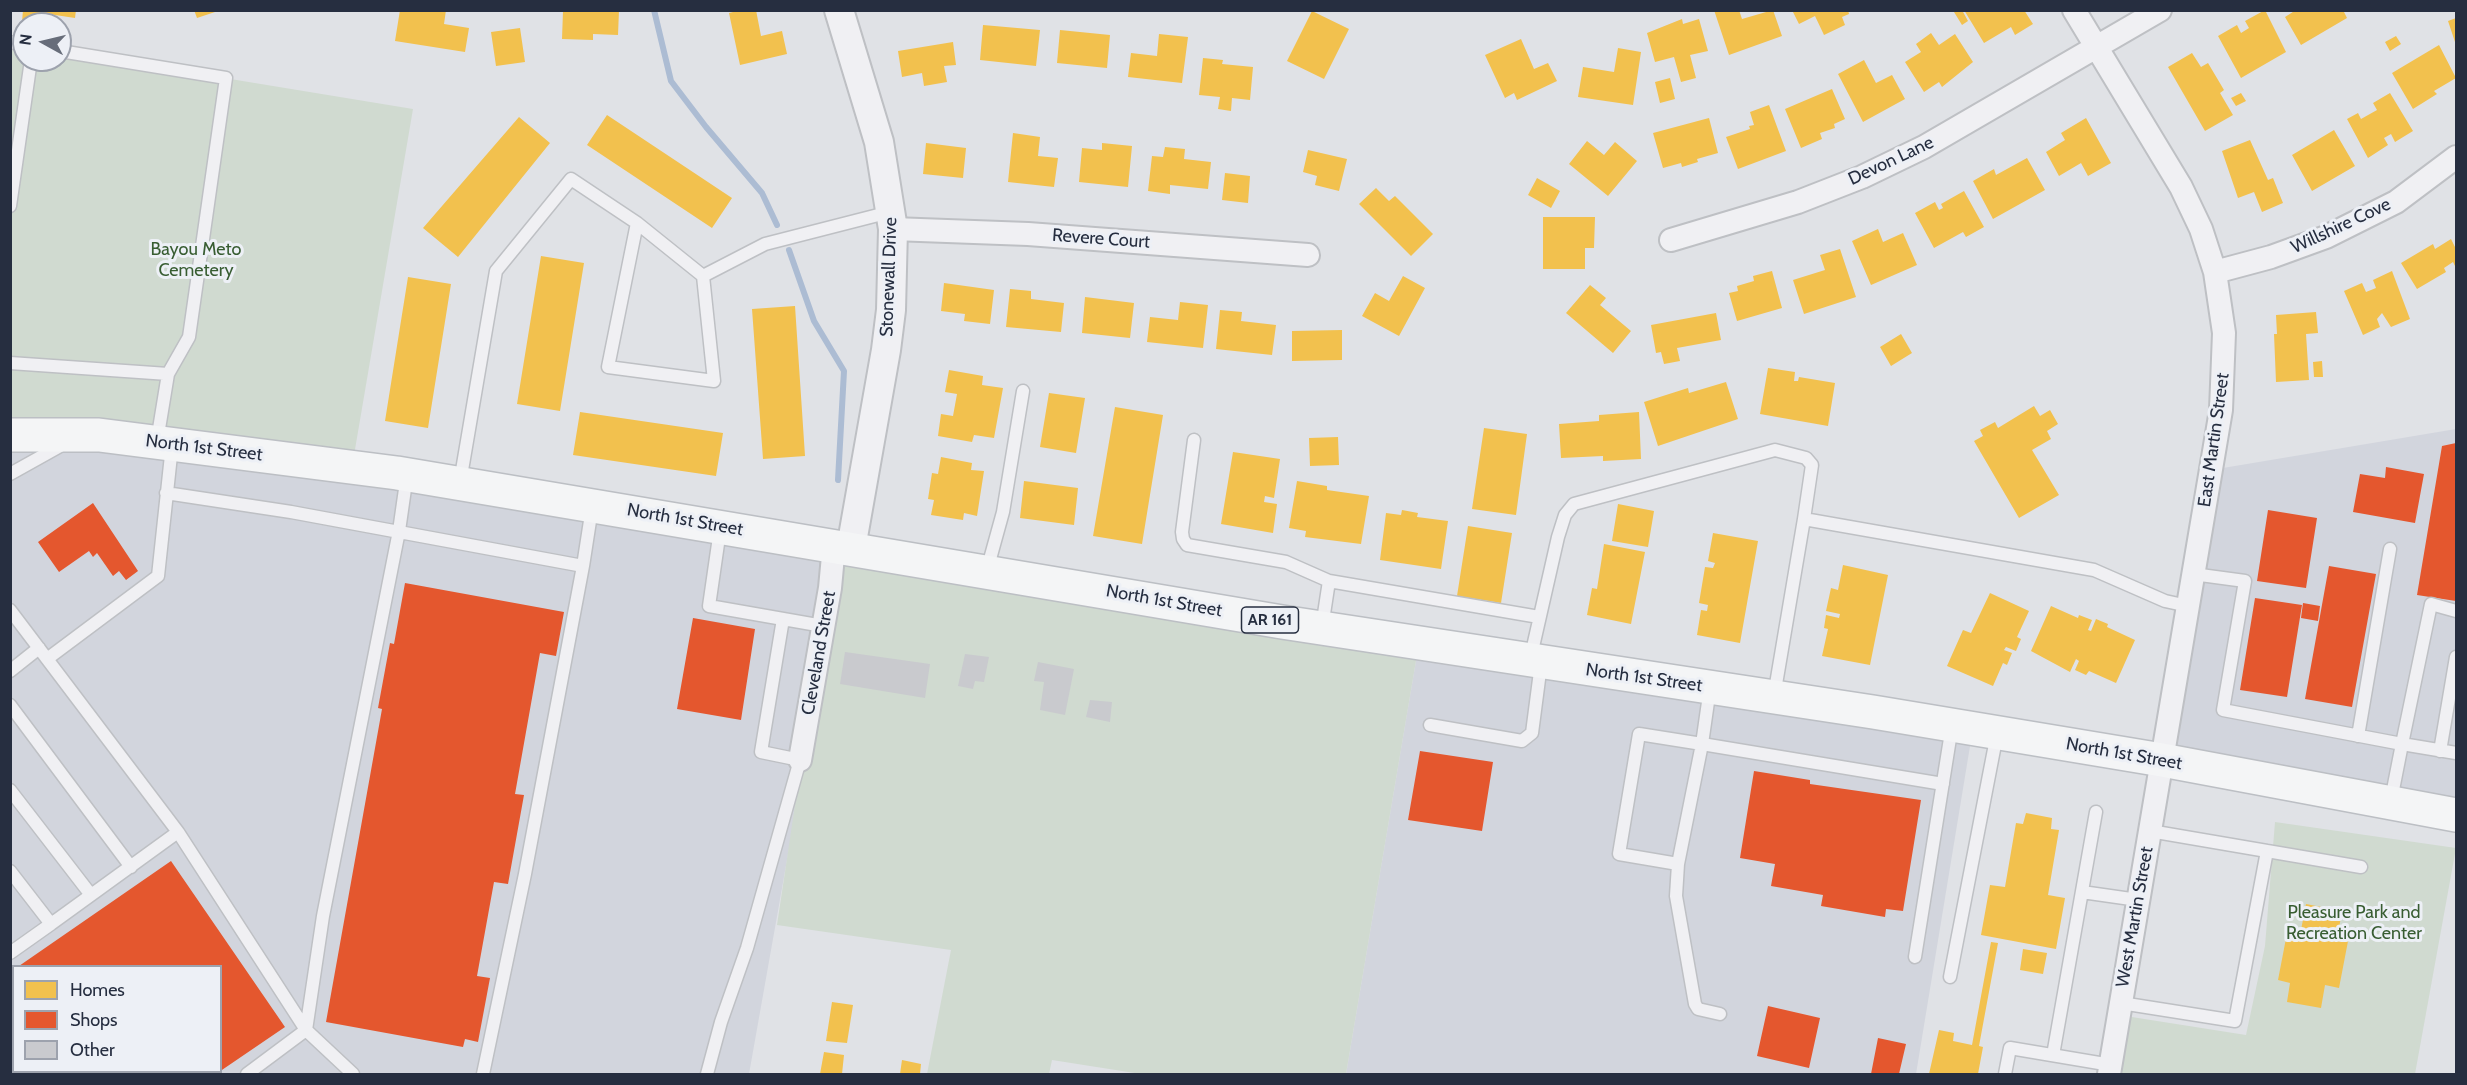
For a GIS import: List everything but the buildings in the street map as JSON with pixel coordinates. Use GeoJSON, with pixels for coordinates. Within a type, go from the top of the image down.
{"type":"FeatureCollection","features":[{"type":"Feature","properties":{"kind":"main road","name":"North 1st Street"},"geometry":{"type":"LineString","coordinates":[[10,435],[81,434],[407,474],[1322,628],[1952,725],[2162,760],[2457,815]]}},
{"type":"Feature","properties":{"kind":"street","name":"Stonewall Drive"},"geometry":{"type":"LineString","coordinates":[[839,10],[879,142],[892,220],[891,310],[886,350],[843,547]]}},
{"type":"Feature","properties":{"kind":"street","name":"East Martin Street"},"geometry":{"type":"LineString","coordinates":[[2074,10],[2181,187],[2201,229],[2215,272],[2224,333],[2221,410],[2162,760]]}},
{"type":"Feature","properties":{"kind":"street","name":"Devon Lane"},"geometry":{"type":"LineString","coordinates":[[1671,240],[1798,202],[1862,177],[1923,147],[2160,10]]}},
{"type":"Feature","properties":{"kind":"street","name":"Willshire Cove"},"geometry":{"type":"LineString","coordinates":[[2215,272],[2271,257],[2326,237],[2396,202],[2457,157]]}},
{"type":"Feature","properties":{"kind":"street","name":"Revere Court"},"geometry":{"type":"LineString","coordinates":[[892,220],[1028,234],[1308,255]]}},
{"type":"Feature","properties":{"kind":"street","name":"Cleveland Street"},"geometry":{"type":"LineString","coordinates":[[800,760],[824,626],[843,547]]}},
{"type":"Feature","properties":{"kind":"street","name":"West Martin Street"},"geometry":{"type":"LineString","coordinates":[[2110,1070],[2162,760]]}},
{"type":"Feature","properties":{"kind":"lane"},"geometry":{"type":"LineString","coordinates":[[10,671],[43,653],[158,576],[166,493],[164,443],[168,374],[189,337],[226,78],[72,53]]}},
{"type":"Feature","properties":{"kind":"lane"},"geometry":{"type":"LineString","coordinates":[[10,206],[28,72]]}},
{"type":"Feature","properties":{"kind":"lane"},"geometry":{"type":"LineString","coordinates":[[460,483],[496,271],[571,179],[637,223],[703,276],[714,381],[608,367],[637,223]]}},
{"type":"Feature","properties":{"kind":"lane"},"geometry":{"type":"LineString","coordinates":[[703,276],[765,244],[892,220]]}},
{"type":"Feature","properties":{"kind":"lane"},"geometry":{"type":"LineString","coordinates":[[10,363],[168,374]]}},
{"type":"Feature","properties":{"kind":"lane"},"geometry":{"type":"LineString","coordinates":[[987,571],[1007,494],[1023,392]]}},
{"type":"Feature","properties":{"kind":"lane"},"geometry":{"type":"LineString","coordinates":[[10,474],[81,434]]}},
{"type":"Feature","properties":{"kind":"lane"},"geometry":{"type":"LineString","coordinates":[[1194,440],[1182,532],[1187,544],[1286,562],[1329,581],[1539,617]]}},
{"type":"Feature","properties":{"kind":"lane"},"geometry":{"type":"LineString","coordinates":[[1430,725],[1522,741],[1532,733],[1539,617],[1565,514],[1574,504],[1774,450],[1806,458],[1812,465],[1774,697]]}},
{"type":"Feature","properties":{"kind":"lane"},"geometry":{"type":"LineString","coordinates":[[247,1074],[306,1030],[323,916],[399,531],[407,474]]}},
{"type":"Feature","properties":{"kind":"lane"},"geometry":{"type":"LineString","coordinates":[[166,493],[399,531],[583,566]]}},
{"type":"Feature","properties":{"kind":"lane"},"geometry":{"type":"LineString","coordinates":[[483,1074],[525,874],[593,504]]}},
{"type":"Feature","properties":{"kind":"lane"},"geometry":{"type":"LineString","coordinates":[[1804,519],[2094,570],[2165,601],[2188,606]]}},
{"type":"Feature","properties":{"kind":"lane"},"geometry":{"type":"LineString","coordinates":[[721,526],[710,606],[824,626]]}},
{"type":"Feature","properties":{"kind":"lane"},"geometry":{"type":"LineString","coordinates":[[2358,736],[2390,549]]}},
{"type":"Feature","properties":{"kind":"lane"},"geometry":{"type":"LineString","coordinates":[[2193,574],[2245,580],[2223,710],[2457,753]]}},
{"type":"Feature","properties":{"kind":"lane"},"geometry":{"type":"LineString","coordinates":[[1322,628],[1329,581]]}},
{"type":"Feature","properties":{"kind":"lane"},"geometry":{"type":"LineString","coordinates":[[2390,803],[2431,604],[2457,611]]}},
{"type":"Feature","properties":{"kind":"lane"},"geometry":{"type":"LineString","coordinates":[[10,610],[178,832],[306,1030],[353,1074]]}},
{"type":"Feature","properties":{"kind":"lane"},"geometry":{"type":"LineString","coordinates":[[707,1074],[721,1022],[747,948],[800,760],[761,752],[783,619]]}},
{"type":"Feature","properties":{"kind":"lane"},"geometry":{"type":"LineString","coordinates":[[2440,751],[2457,657]]}},
{"type":"Feature","properties":{"kind":"lane"},"geometry":{"type":"LineString","coordinates":[[1710,688],[1702,744],[1678,864],[1676,896],[1695,1004],[1698,1009],[1720,1014]]}},
{"type":"Feature","properties":{"kind":"lane"},"geometry":{"type":"LineString","coordinates":[[10,705],[130,867]]}},
{"type":"Feature","properties":{"kind":"lane"},"geometry":{"type":"LineString","coordinates":[[1915,957],[1952,725]]}},
{"type":"Feature","properties":{"kind":"lane"},"geometry":{"type":"LineString","coordinates":[[1950,977],[1998,733]]}},
{"type":"Feature","properties":{"kind":"lane"},"geometry":{"type":"LineString","coordinates":[[1678,864],[1619,854],[1639,734],[1943,784]]}},
{"type":"Feature","properties":{"kind":"lane"},"geometry":{"type":"LineString","coordinates":[[10,790],[91,895]]}},
{"type":"Feature","properties":{"kind":"lane"},"geometry":{"type":"LineString","coordinates":[[2053,1055],[2096,812]]}},
{"type":"Feature","properties":{"kind":"lane"},"geometry":{"type":"LineString","coordinates":[[2150,831],[2361,867]]}},
{"type":"Feature","properties":{"kind":"lane"},"geometry":{"type":"LineString","coordinates":[[10,953],[178,832]]}},
{"type":"Feature","properties":{"kind":"lane"},"geometry":{"type":"LineString","coordinates":[[2121,1003],[2235,1021],[2267,851]]}},
{"type":"Feature","properties":{"kind":"lane"},"geometry":{"type":"LineString","coordinates":[[10,871],[51,924]]}},
{"type":"Feature","properties":{"kind":"lane"},"geometry":{"type":"LineString","coordinates":[[2082,892],[2138,900]]}},
{"type":"Feature","properties":{"kind":"lane"},"geometry":{"type":"LineString","coordinates":[[2005,1074],[2010,1048],[2053,1055],[2110,1070]]}},
{"type":"Feature","properties":{"kind":"shaded area"},"geometry":{"type":"Polygon","coordinates":[[[2456,429],[2456,816],[2162,760],[2211,470],[2456,429]]]}},
{"type":"Feature","properties":{"kind":"shaded area"},"geometry":{"type":"Polygon","coordinates":[[[11,435],[834,545],[800,760],[795,815],[749,1074],[11,1074],[11,435]]]}},
{"type":"Feature","properties":{"kind":"shaded area"},"geometry":{"type":"Polygon","coordinates":[[[1419,643],[1973,728],[1916,1074],[1346,1074],[1419,643]]]}},
{"type":"Feature","properties":{"kind":"green space","name":"Bayou Meto Cemetery"},"geometry":{"type":"Polygon","coordinates":[[[10,42],[12,42],[12,72],[72,72],[72,53],[413,109],[352,467],[11,435],[10,42]]]}},
{"type":"Feature","properties":{"kind":"green space"},"geometry":{"type":"Polygon","coordinates":[[[834,545],[1419,643],[1346,1074],[1141,1074],[1052,1060],[1049,1074],[927,1074],[951,950],[777,925],[834,545]]]}},
{"type":"Feature","properties":{"kind":"green space","name":"Pleasure Park and Recreation Center"},"geometry":{"type":"Polygon","coordinates":[[[2275,822],[2456,848],[2415,1074],[2109,1074],[2119,1015],[2246,1035],[2265,946],[2275,822]]]}},
{"type":"Feature","properties":{"kind":"waterway"},"geometry":{"type":"LineString","coordinates":[[654,10],[671,81],[706,127],[762,193],[777,225]]}},
{"type":"Feature","properties":{"kind":"waterway"},"geometry":{"type":"LineString","coordinates":[[789,250],[814,321],[844,371],[838,480]]}}]}
